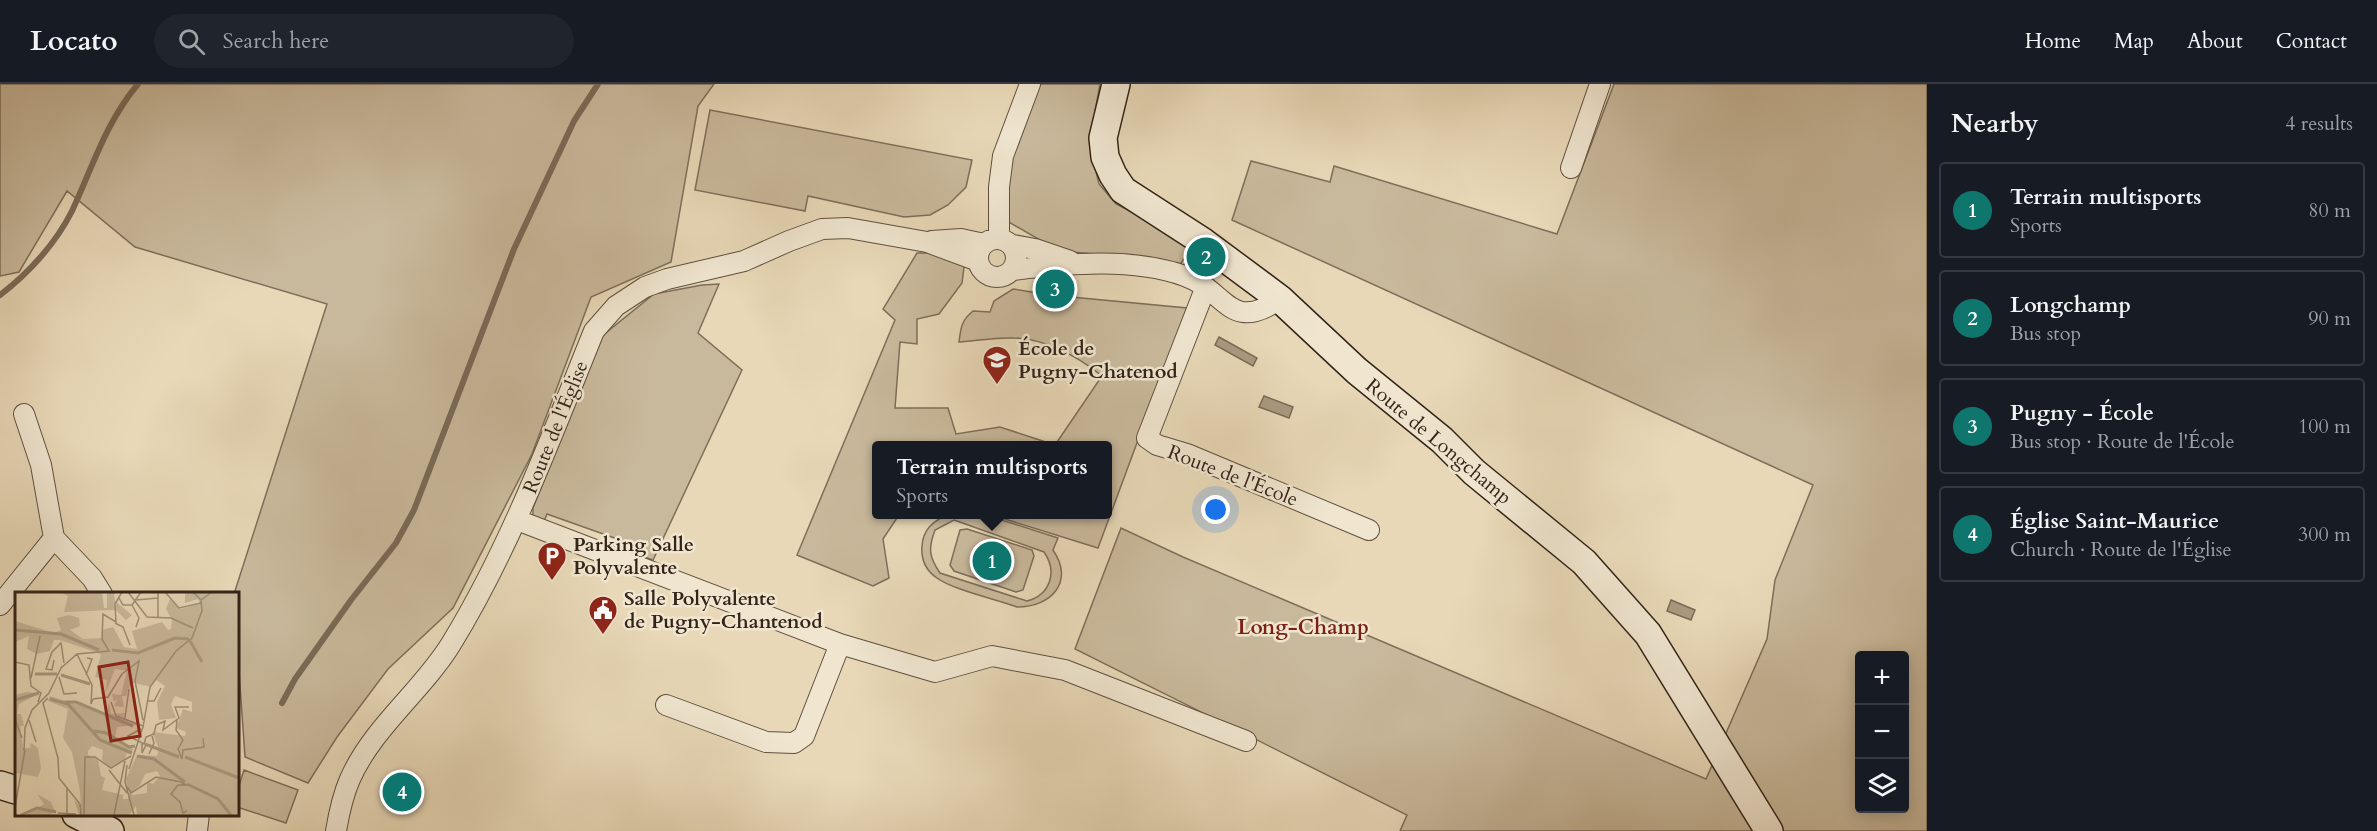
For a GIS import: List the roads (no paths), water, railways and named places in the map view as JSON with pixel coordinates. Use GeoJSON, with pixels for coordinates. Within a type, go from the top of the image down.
{"type":"FeatureCollection","features":[{"type":"Feature","properties":{"kind":"street"},"geometry":{"type":"LineString","coordinates":[[1030,84],[1003,156],[994,247],[984,272],[1002,277],[1012,270],[1078,264],[1141,266],[1186,276],[1224,304],[1245,314],[1262,310],[1271,292]]}},
{"type":"Feature","properties":{"kind":"street","name":"Route de Longchamp"},"geometry":{"type":"LineString","coordinates":[[1116,84],[1103,138],[1105,158],[1123,190],[1202,241],[1271,292],[1358,371],[1442,440],[1474,472],[1584,562],[1648,634],[1768,831]]}},
{"type":"Feature","properties":{"kind":"street"},"geometry":{"type":"LineString","coordinates":[[1571,168],[1600,84]]}},
{"type":"Feature","properties":{"kind":"street","name":"Route de l'Église"},"geometry":{"type":"LineString","coordinates":[[336,831],[341,805],[360,761],[450,645],[517,520],[594,331],[602,320],[627,297],[667,279],[744,261],[822,229],[848,228],[927,242],[994,247]]}},
{"type":"Feature","properties":{"kind":"street"},"geometry":{"type":"LineString","coordinates":[[994,247],[1035,249],[1078,264]]}},
{"type":"Feature","properties":{"kind":"street"},"geometry":{"type":"LineString","coordinates":[[994,247],[1017,258],[1012,270]]}},
{"type":"Feature","properties":{"kind":"street","name":"Route de l'École"},"geometry":{"type":"LineString","coordinates":[[1204,289],[1147,438],[1157,445],[1187,454],[1369,530]]}},
{"type":"Feature","properties":{"kind":"street"},"geometry":{"type":"LineString","coordinates":[[24,414],[41,465],[54,538],[92,579],[101,592]]}},
{"type":"Feature","properties":{"kind":"street"},"geometry":{"type":"LineString","coordinates":[[517,520],[840,644],[935,672],[992,656],[1065,670],[1246,741]]}},
{"type":"Feature","properties":{"kind":"street"},"geometry":{"type":"LineString","coordinates":[[0,605],[54,538]]}},
{"type":"Feature","properties":{"kind":"street"},"geometry":{"type":"LineString","coordinates":[[666,705],[766,742],[794,743],[804,736],[840,644]]}},
{"type":"Feature","properties":{"kind":"street"},"geometry":{"type":"LineString","coordinates":[[0,785],[15,790]]}},
{"type":"Feature","properties":{"kind":"street"},"geometry":{"type":"LineString","coordinates":[[80,816],[110,831]]}},
{"type":"Feature","properties":{"kind":"street"},"geometry":{"type":"LineString","coordinates":[[197,831],[199,816]]}},
{"type":"Feature","properties":{"kind":"waterway"},"geometry":{"type":"LineString","coordinates":[[0,295],[31,267],[66,223],[109,129],[138,84]]}},
{"type":"Feature","properties":{"kind":"waterway"},"geometry":{"type":"LineString","coordinates":[[282,703],[295,679],[351,600],[396,543],[414,510],[514,249],[574,121],[598,84]]}},
{"type":"Feature","properties":{"kind":"place","name":"Longchamp"},"geometry":{"type":"Point","coordinates":[1206,257]}},
{"type":"Feature","properties":{"kind":"place","name":"Pugny - École"},"geometry":{"type":"Point","coordinates":[1055,289]}},
{"type":"Feature","properties":{"kind":"place","name":"École de Pugny-Chatenod"},"geometry":{"type":"Point","coordinates":[997,386]}},
{"type":"Feature","properties":{"kind":"place","name":"Terrain multisports"},"geometry":{"type":"Point","coordinates":[992,561]}},
{"type":"Feature","properties":{"kind":"place","name":"Parking Salle Polyvalente"},"geometry":{"type":"Point","coordinates":[552,582]}},
{"type":"Feature","properties":{"kind":"place","name":"Salle Polyvalente de Pugny-Chantenod"},"geometry":{"type":"Point","coordinates":[603,636]}},
{"type":"Feature","properties":{"kind":"place","name":"Église Saint-Maurice"},"geometry":{"type":"Point","coordinates":[402,792]}},
{"type":"Feature","properties":{"kind":"district","name":"Long-Champ"},"geometry":{"type":"Point","coordinates":[1303,627]}}]}
